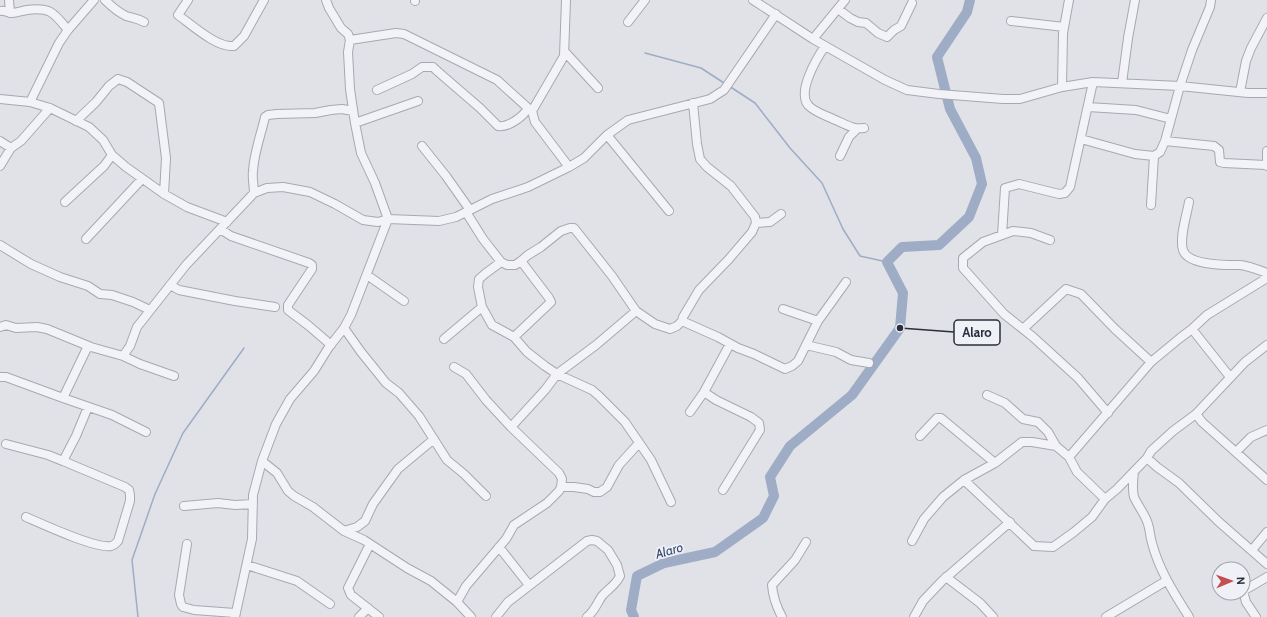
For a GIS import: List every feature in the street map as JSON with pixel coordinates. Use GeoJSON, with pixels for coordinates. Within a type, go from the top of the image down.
{"type":"FeatureCollection","features":[{"type":"Feature","properties":{"kind":"street"},"geometry":{"type":"LineString","coordinates":[[9,0],[10,13]]}},
{"type":"Feature","properties":{"kind":"street"},"geometry":{"type":"LineString","coordinates":[[30,102],[59,43],[68,30],[94,0]]}},
{"type":"Feature","properties":{"kind":"street"},"geometry":{"type":"LineString","coordinates":[[105,0],[121,14],[144,22]]}},
{"type":"Feature","properties":{"kind":"street"},"geometry":{"type":"LineString","coordinates":[[188,0],[178,15],[214,41],[228,47],[234,46],[244,36],[264,0]]}},
{"type":"Feature","properties":{"kind":"street"},"geometry":{"type":"LineString","coordinates":[[187,544],[179,595],[183,607],[194,610],[235,615],[252,539],[253,495],[262,460],[276,424],[290,399],[314,371],[344,328],[351,315],[388,219],[375,183],[361,153],[353,111],[350,82],[348,52],[350,40],[348,34],[341,28],[329,8],[326,0]]}},
{"type":"Feature","properties":{"kind":"street"},"geometry":{"type":"LineString","coordinates":[[377,90],[412,74],[422,67],[433,67],[480,108],[498,126],[502,127],[530,109],[558,69],[565,52],[566,0]]}},
{"type":"Feature","properties":{"kind":"street"},"geometry":{"type":"LineString","coordinates":[[628,22],[644,0]]}},
{"type":"Feature","properties":{"kind":"street"},"geometry":{"type":"LineString","coordinates":[[753,0],[813,39],[884,80],[907,90],[987,99],[1020,98],[1062,87],[1094,82],[1180,86],[1267,93]]}},
{"type":"Feature","properties":{"kind":"street"},"geometry":{"type":"LineString","coordinates":[[813,39],[845,0]]}},
{"type":"Feature","properties":{"kind":"street"},"geometry":{"type":"LineString","coordinates":[[1062,87],[1064,27],[1069,0]]}},
{"type":"Feature","properties":{"kind":"street"},"geometry":{"type":"LineString","coordinates":[[1122,83],[1135,0]]}},
{"type":"Feature","properties":{"kind":"street"},"geometry":{"type":"LineString","coordinates":[[1081,139],[1135,154],[1154,156],[1160,152],[1165,141],[1180,86],[1192,50],[1208,12],[1210,0]]}},
{"type":"Feature","properties":{"kind":"street"},"geometry":{"type":"LineString","coordinates":[[838,9],[850,18],[858,22],[866,23],[878,33],[887,37],[901,26],[912,3]]}},
{"type":"Feature","properties":{"kind":"street"},"geometry":{"type":"LineString","coordinates":[[0,11],[5,10],[10,13],[35,9],[48,10],[58,17],[68,30]]}},
{"type":"Feature","properties":{"kind":"street"},"geometry":{"type":"LineString","coordinates":[[123,356],[130,346],[137,327],[186,265],[254,193],[267,188],[283,187],[310,192],[336,204],[363,220],[378,222],[388,219],[439,221],[456,217],[492,199],[528,187],[569,167],[584,158],[607,135],[628,120],[710,99],[724,90],[776,14]]}},
{"type":"Feature","properties":{"kind":"street"},"geometry":{"type":"LineString","coordinates":[[1240,92],[1246,61],[1251,48],[1267,18]]}},
{"type":"Feature","properties":{"kind":"street"},"geometry":{"type":"LineString","coordinates":[[1011,21],[1064,27]]}},
{"type":"Feature","properties":{"kind":"street"},"geometry":{"type":"LineString","coordinates":[[350,40],[396,33],[404,34],[497,80],[530,109],[535,122],[569,167]]}},
{"type":"Feature","properties":{"kind":"street"},"geometry":{"type":"LineString","coordinates":[[825,46],[814,63],[804,96],[808,105],[814,110],[860,129],[849,137],[840,156]]}},
{"type":"Feature","properties":{"kind":"street"},"geometry":{"type":"LineString","coordinates":[[565,52],[598,88]]}},
{"type":"Feature","properties":{"kind":"street"},"geometry":{"type":"LineString","coordinates":[[76,120],[96,102],[109,86],[118,79],[127,82],[159,103],[166,158],[164,194]]}},
{"type":"Feature","properties":{"kind":"street"},"geometry":{"type":"LineString","coordinates":[[1002,235],[1005,188],[1019,184],[1060,194],[1065,193],[1070,186],[1094,82]]}},
{"type":"Feature","properties":{"kind":"street"},"geometry":{"type":"LineString","coordinates":[[0,98],[30,102],[50,108],[89,127],[103,140],[112,155],[142,179],[187,207],[227,222]]}},
{"type":"Feature","properties":{"kind":"street"},"geometry":{"type":"LineString","coordinates":[[355,123],[418,101]]}},
{"type":"Feature","properties":{"kind":"street"},"geometry":{"type":"LineString","coordinates":[[422,146],[446,176],[468,211],[483,239],[501,262],[507,265],[515,265],[561,231],[574,228],[612,276],[636,311],[655,324],[670,329],[677,326],[682,321],[699,290],[747,238],[752,232],[756,223],[755,217],[731,186],[707,166],[700,158],[697,144],[693,103]]}},
{"type":"Feature","properties":{"kind":"street"},"geometry":{"type":"LineString","coordinates":[[1088,107],[1136,110],[1171,119]]}},
{"type":"Feature","properties":{"kind":"street"},"geometry":{"type":"LineString","coordinates":[[0,166],[11,148],[21,141],[50,108]]}},
{"type":"Feature","properties":{"kind":"street"},"geometry":{"type":"LineString","coordinates":[[254,193],[252,172],[265,117],[268,115],[277,114],[315,113],[342,109],[353,111]]}},
{"type":"Feature","properties":{"kind":"street"},"geometry":{"type":"LineString","coordinates":[[607,135],[669,211]]}},
{"type":"Feature","properties":{"kind":"street"},"geometry":{"type":"LineString","coordinates":[[0,141],[11,148]]}},
{"type":"Feature","properties":{"kind":"street"},"geometry":{"type":"LineString","coordinates":[[1165,141],[1214,146],[1219,150],[1220,162],[1224,163],[1267,166],[1267,151]]}},
{"type":"Feature","properties":{"kind":"street"},"geometry":{"type":"LineString","coordinates":[[65,202],[104,166],[112,155]]}},
{"type":"Feature","properties":{"kind":"street"},"geometry":{"type":"LineString","coordinates":[[1151,205],[1154,156]]}},
{"type":"Feature","properties":{"kind":"street"},"geometry":{"type":"LineString","coordinates":[[86,238],[142,179]]}},
{"type":"Feature","properties":{"kind":"street"},"geometry":{"type":"LineString","coordinates":[[1189,202],[1183,237],[1183,250],[1185,254],[1208,264],[1242,266],[1267,273]]}},
{"type":"Feature","properties":{"kind":"street"},"geometry":{"type":"LineString","coordinates":[[756,223],[770,222],[781,214]]}},
{"type":"Feature","properties":{"kind":"street"},"geometry":{"type":"LineString","coordinates":[[220,229],[231,236],[312,265],[312,269],[288,305],[288,310],[331,345]]}},
{"type":"Feature","properties":{"kind":"street"},"geometry":{"type":"LineString","coordinates":[[1050,240],[1031,234],[1013,231],[983,242],[963,258],[963,268],[1004,314],[1033,337],[1078,378],[1108,413]]}},
{"type":"Feature","properties":{"kind":"street"},"geometry":{"type":"LineString","coordinates":[[0,245],[31,264],[60,277],[88,286],[100,294],[126,300],[150,310]]}},
{"type":"Feature","properties":{"kind":"street"},"geometry":{"type":"LineString","coordinates":[[514,337],[550,302],[549,298],[522,261]]}},
{"type":"Feature","properties":{"kind":"street"},"geometry":{"type":"LineString","coordinates":[[501,262],[486,272],[479,279],[478,287],[482,307],[492,325],[514,337],[527,352],[557,374],[598,395],[625,422],[651,460],[671,502]]}},
{"type":"Feature","properties":{"kind":"street"},"geometry":{"type":"LineString","coordinates":[[367,275],[404,301]]}},
{"type":"Feature","properties":{"kind":"street"},"geometry":{"type":"LineString","coordinates":[[1069,458],[1151,362],[1192,330],[1208,315],[1267,278]]}},
{"type":"Feature","properties":{"kind":"street"},"geometry":{"type":"LineString","coordinates":[[682,321],[785,369],[798,361],[818,322],[846,282]]}},
{"type":"Feature","properties":{"kind":"street"},"geometry":{"type":"LineString","coordinates":[[170,285],[179,290],[235,301],[275,306]]}},
{"type":"Feature","properties":{"kind":"street"},"geometry":{"type":"LineString","coordinates":[[1023,329],[1066,289],[1081,294],[1115,329],[1151,362]]}},
{"type":"Feature","properties":{"kind":"street"},"geometry":{"type":"LineString","coordinates":[[444,339],[482,307]]}},
{"type":"Feature","properties":{"kind":"street"},"geometry":{"type":"LineString","coordinates":[[783,309],[818,322]]}},
{"type":"Feature","properties":{"kind":"street"},"geometry":{"type":"LineString","coordinates":[[512,428],[557,374],[596,345],[636,311]]}},
{"type":"Feature","properties":{"kind":"street"},"geometry":{"type":"LineString","coordinates":[[0,327],[6,325],[16,328],[37,327],[47,329],[91,347],[123,356],[140,364],[174,376]]}},
{"type":"Feature","properties":{"kind":"street"},"geometry":{"type":"LineString","coordinates":[[344,328],[361,352],[386,382],[409,403],[427,427],[447,460],[464,474],[486,496]]}},
{"type":"Feature","properties":{"kind":"street"},"geometry":{"type":"LineString","coordinates":[[1192,330],[1230,377]]}},
{"type":"Feature","properties":{"kind":"street"},"geometry":{"type":"LineString","coordinates":[[690,412],[704,392],[730,344]]}},
{"type":"Feature","properties":{"kind":"street"},"geometry":{"type":"LineString","coordinates":[[806,345],[836,352],[851,360],[869,363]]}},
{"type":"Feature","properties":{"kind":"street"},"geometry":{"type":"LineString","coordinates":[[964,480],[1034,546],[1053,547],[1092,517],[1105,499],[1117,490],[1147,458],[1151,451],[1173,431],[1196,414],[1245,362],[1267,346]]}},
{"type":"Feature","properties":{"kind":"street"},"geometry":{"type":"LineString","coordinates":[[63,398],[84,352],[87,348],[91,347]]}},
{"type":"Feature","properties":{"kind":"street"},"geometry":{"type":"LineString","coordinates":[[454,367],[466,374],[486,400],[512,428],[559,473],[562,479],[561,487],[547,503],[514,525],[506,539],[466,586],[457,602]]}},
{"type":"Feature","properties":{"kind":"street"},"geometry":{"type":"LineString","coordinates":[[0,376],[112,414],[146,432]]}},
{"type":"Feature","properties":{"kind":"street"},"geometry":{"type":"LineString","coordinates":[[704,392],[716,400],[751,417],[759,423],[760,430],[723,490]]}},
{"type":"Feature","properties":{"kind":"street"},"geometry":{"type":"LineString","coordinates":[[987,395],[1005,403],[1023,419],[1038,422],[1048,432],[1056,446],[1069,458],[1078,472],[1105,499]]}},
{"type":"Feature","properties":{"kind":"street"},"geometry":{"type":"LineString","coordinates":[[63,461],[76,436],[88,407]]}},
{"type":"Feature","properties":{"kind":"street"},"geometry":{"type":"LineString","coordinates":[[1196,414],[1202,422],[1267,480]]}},
{"type":"Feature","properties":{"kind":"street"},"geometry":{"type":"LineString","coordinates":[[920,436],[937,418],[941,418],[995,463]]}},
{"type":"Feature","properties":{"kind":"street"},"geometry":{"type":"LineString","coordinates":[[1236,452],[1251,437],[1267,430]]}},
{"type":"Feature","properties":{"kind":"street"},"geometry":{"type":"LineString","coordinates":[[344,531],[357,527],[365,521],[373,504],[398,469],[434,439]]}},
{"type":"Feature","properties":{"kind":"street"},"geometry":{"type":"LineString","coordinates":[[912,541],[924,520],[943,497],[964,480],[995,463],[1022,442],[1056,446]]}},
{"type":"Feature","properties":{"kind":"street"},"geometry":{"type":"LineString","coordinates":[[561,487],[574,487],[600,492],[607,487],[619,465],[639,443]]}},
{"type":"Feature","properties":{"kind":"street"},"geometry":{"type":"LineString","coordinates":[[6,444],[48,455],[119,483],[128,490],[130,495],[130,501],[118,541],[115,545],[111,546],[98,545],[53,529],[26,517]]}},
{"type":"Feature","properties":{"kind":"street"},"geometry":{"type":"LineString","coordinates":[[1147,458],[1179,482],[1219,522],[1267,564]]}},
{"type":"Feature","properties":{"kind":"street"},"geometry":{"type":"LineString","coordinates":[[262,460],[277,473],[288,491],[294,496],[313,507],[344,531],[370,544],[407,568],[431,581],[457,602],[471,617]]}},
{"type":"Feature","properties":{"kind":"street"},"geometry":{"type":"LineString","coordinates":[[1134,472],[1134,497],[1144,513],[1149,526],[1152,542],[1166,581],[1189,617]]}},
{"type":"Feature","properties":{"kind":"street"},"geometry":{"type":"LineString","coordinates":[[184,506],[218,503],[235,505],[253,504]]}},
{"type":"Feature","properties":{"kind":"street"},"geometry":{"type":"LineString","coordinates":[[914,617],[923,601],[946,577],[1010,522]]}},
{"type":"Feature","properties":{"kind":"street"},"geometry":{"type":"LineString","coordinates":[[1252,550],[1267,532]]}},
{"type":"Feature","properties":{"kind":"street"},"geometry":{"type":"LineString","coordinates":[[496,617],[508,602],[529,585],[583,543],[592,540],[597,541],[608,550],[620,572],[620,576],[614,585],[602,595],[593,611],[587,617]]}},
{"type":"Feature","properties":{"kind":"street"},"geometry":{"type":"LineString","coordinates":[[782,617],[776,607],[772,585],[795,560],[806,542]]}},
{"type":"Feature","properties":{"kind":"street"},"geometry":{"type":"LineString","coordinates":[[370,544],[348,588],[351,595],[379,617]]}},
{"type":"Feature","properties":{"kind":"street"},"geometry":{"type":"LineString","coordinates":[[499,547],[529,585]]}},
{"type":"Feature","properties":{"kind":"street"},"geometry":{"type":"LineString","coordinates":[[247,565],[297,581],[330,604]]}},
{"type":"Feature","properties":{"kind":"street"},"geometry":{"type":"LineString","coordinates":[[1256,617],[1246,602],[1243,591],[1267,576]]}},
{"type":"Feature","properties":{"kind":"street"},"geometry":{"type":"LineString","coordinates":[[946,577],[980,603],[993,617]]}},
{"type":"Feature","properties":{"kind":"street"},"geometry":{"type":"LineString","coordinates":[[1106,617],[1116,614],[1166,581]]}},
{"type":"Feature","properties":{"kind":"street"},"geometry":{"type":"LineString","coordinates":[[359,617],[368,608]]}},
{"type":"Feature","properties":{"kind":"waterway","name":"Alaro"},"geometry":{"type":"LineString","coordinates":[[634,617],[631,610],[637,576],[664,563],[715,552],[763,518],[774,496],[770,477],[790,446],[852,395],[900,328],[903,293],[887,262],[902,247],[939,245],[969,217],[982,184],[976,158],[950,109],[937,57],[967,12],[970,0]]}},
{"type":"Feature","properties":{"kind":"waterway"},"geometry":{"type":"LineString","coordinates":[[645,53],[701,68],[724,83]]}},
{"type":"Feature","properties":{"kind":"waterway"},"geometry":{"type":"LineString","coordinates":[[729,86],[755,103],[790,148],[822,183],[843,229],[860,256],[887,262]]}},
{"type":"Feature","properties":{"kind":"waterway"},"geometry":{"type":"LineString","coordinates":[[138,617],[132,560],[155,494],[183,433],[244,348]]}},
{"type":"Feature","properties":{"kind":"place","name":"Alaro"},"geometry":{"type":"Point","coordinates":[900,328]}}]}
